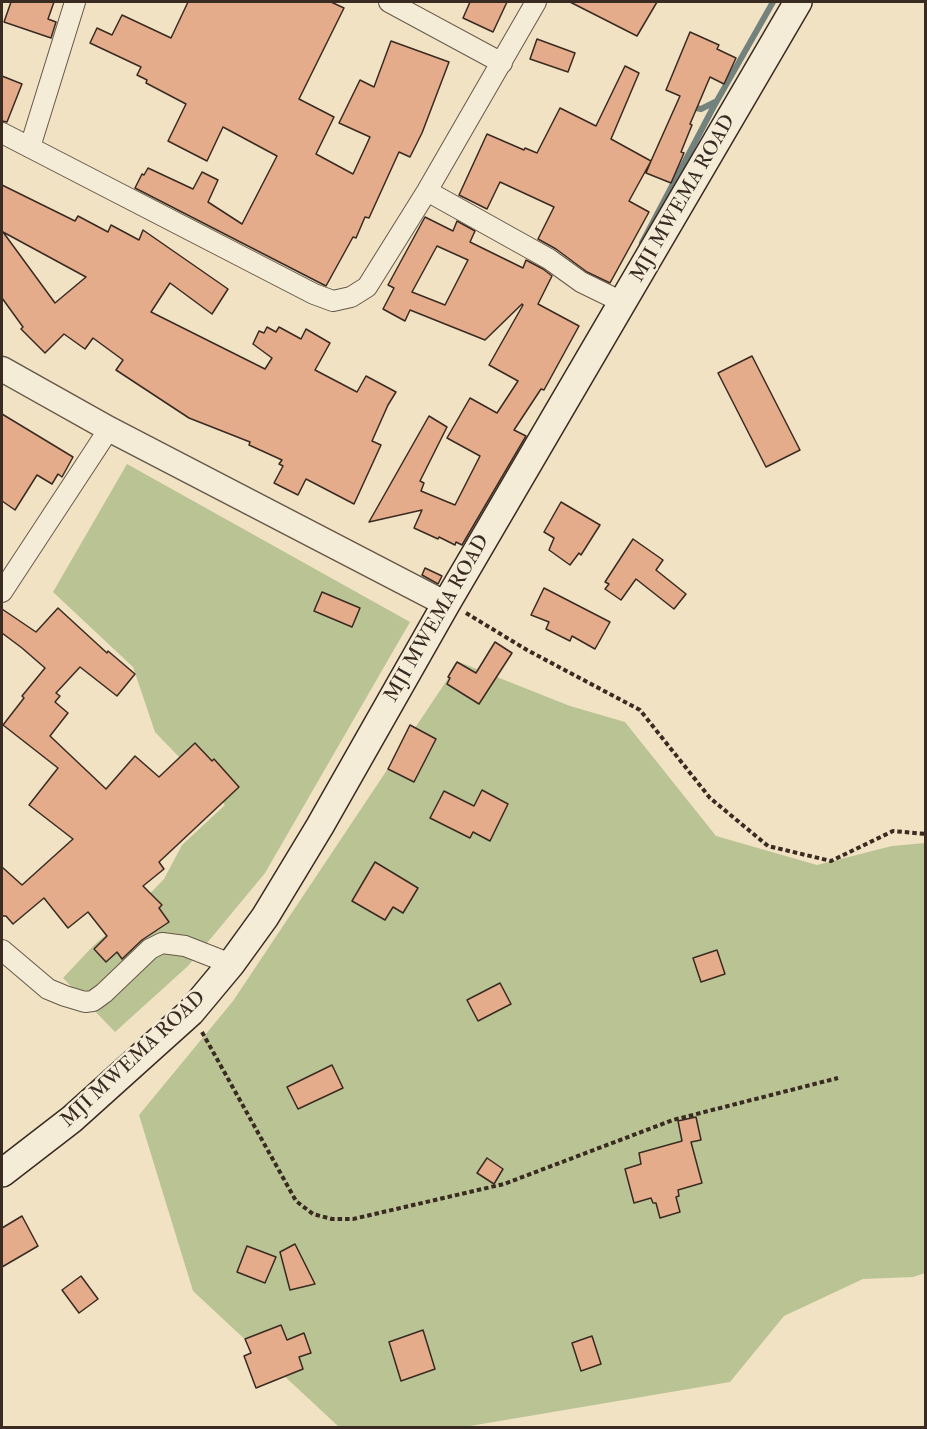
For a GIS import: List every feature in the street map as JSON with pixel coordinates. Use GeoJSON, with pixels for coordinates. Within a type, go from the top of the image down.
{"type":"FeatureCollection","features":[{"type":"Feature","properties":{"kind":"main road","name":"MJI MWEMA ROAD"},"geometry":{"type":"LineString","coordinates":[[2,1173],[72,1119],[191,1012],[231,964],[265,916],[320,826],[446,604],[798,2]]}},
{"type":"Feature","properties":{"kind":"street"},"geometry":{"type":"LineString","coordinates":[[30,147],[75,2]]}},
{"type":"Feature","properties":{"kind":"street"},"geometry":{"type":"LineString","coordinates":[[389,2],[502,63]]}},
{"type":"Feature","properties":{"kind":"street"},"geometry":{"type":"LineString","coordinates":[[2,133],[274,274],[333,301],[351,297],[367,287],[427,191],[536,2]]}},
{"type":"Feature","properties":{"kind":"street"},"geometry":{"type":"LineString","coordinates":[[427,191],[549,259],[582,282],[624,303]]}},
{"type":"Feature","properties":{"kind":"street"},"geometry":{"type":"LineString","coordinates":[[2,369],[109,429],[446,604]]}},
{"type":"Feature","properties":{"kind":"street"},"geometry":{"type":"LineString","coordinates":[[2,592],[109,429]]}},
{"type":"Feature","properties":{"kind":"street"},"geometry":{"type":"LineString","coordinates":[[2,950],[48,989],[85,1002],[93,1001],[104,993],[150,949],[162,943],[185,946],[231,964]]}},
{"type":"Feature","properties":{"kind":"path"},"geometry":{"type":"LineString","coordinates":[[446,604],[470,615],[527,650],[640,710],[710,798],[768,846],[831,861],[893,831],[926,834]]}},
{"type":"Feature","properties":{"kind":"path"},"geometry":{"type":"LineString","coordinates":[[191,1012],[296,1201],[313,1214],[332,1220],[353,1219],[504,1184],[673,1120],[838,1078]]}},
{"type":"Feature","properties":{"kind":"green space"},"geometry":{"type":"Polygon","coordinates":[[[127,464],[410,622],[265,873],[188,966],[115,1032],[63,978],[92,947],[134,910],[164,879],[182,845],[225,805],[155,732],[133,667],[53,592],[127,464]]]}},
{"type":"Feature","properties":{"kind":"green space"},"geometry":{"type":"Polygon","coordinates":[[[459,662],[570,706],[625,722],[716,836],[817,865],[892,846],[925,843],[925,1273],[913,1277],[863,1279],[784,1316],[730,1382],[464,1427],[339,1427],[193,1291],[139,1115],[233,1001],[459,662]]]}},
{"type":"Feature","properties":{"kind":"building"},"geometry":{"type":"Polygon","coordinates":[[[11,2],[54,2],[48,19],[56,22],[51,38],[4,22],[11,2]]]}},
{"type":"Feature","properties":{"kind":"building"},"geometry":{"type":"Polygon","coordinates":[[[188,2],[331,2],[344,8],[299,99],[334,117],[316,154],[353,174],[370,137],[339,123],[360,80],[374,87],[391,41],[449,62],[422,133],[410,157],[399,152],[369,218],[365,217],[356,238],[353,237],[326,286],[135,188],[148,168],[193,189],[202,172],[218,180],[208,202],[242,224],[277,156],[223,127],[207,161],[168,141],[186,104],[146,83],[147,80],[137,75],[141,67],[90,43],[97,28],[112,35],[122,15],[171,38],[188,2]]]}},
{"type":"Feature","properties":{"kind":"building"},"geometry":{"type":"Polygon","coordinates":[[[470,2],[507,2],[493,32],[463,18],[470,2]]]}},
{"type":"Feature","properties":{"kind":"building"},"geometry":{"type":"Polygon","coordinates":[[[570,2],[657,2],[637,36],[570,2]]]}},
{"type":"Feature","properties":{"kind":"building"},"geometry":{"type":"Polygon","coordinates":[[[690,32],[719,45],[717,49],[736,58],[724,84],[710,77],[690,124],[692,125],[681,152],[684,153],[671,183],[646,173],[680,96],[666,90],[690,32]]]}},
{"type":"Feature","properties":{"kind":"building"},"geometry":{"type":"Polygon","coordinates":[[[537,39],[575,53],[568,72],[530,59],[537,39]]]}},
{"type":"Feature","properties":{"kind":"building"},"geometry":{"type":"Polygon","coordinates":[[[625,66],[639,73],[611,139],[651,161],[629,201],[649,212],[610,283],[587,272],[538,239],[554,207],[500,182],[487,209],[459,195],[487,134],[524,150],[525,148],[537,153],[560,108],[596,126],[625,66]]]}},
{"type":"Feature","properties":{"kind":"building"},"geometry":{"type":"Polygon","coordinates":[[[2,76],[22,84],[7,122],[2,121],[2,76]]]}},
{"type":"Feature","properties":{"kind":"building"},"geometry":{"type":"Polygon","coordinates":[[[2,185],[75,221],[78,216],[108,232],[111,225],[139,240],[143,230],[228,289],[212,314],[170,283],[151,312],[265,369],[272,358],[253,344],[259,331],[264,333],[267,327],[276,332],[279,327],[301,339],[306,329],[330,343],[315,370],[357,392],[366,376],[396,392],[372,441],[381,445],[354,504],[306,479],[298,495],[274,483],[283,466],[279,464],[282,460],[249,445],[250,442],[189,418],[116,370],[123,360],[93,338],[85,349],[64,334],[45,353],[21,329],[23,327],[2,298],[2,185]],[[3,232],[55,303],[86,277],[3,232]]]}},
{"type":"Feature","properties":{"kind":"building"},"geometry":{"type":"Polygon","coordinates":[[[425,217],[453,231],[457,221],[475,231],[470,242],[523,268],[526,260],[552,276],[538,304],[579,326],[544,390],[541,389],[514,430],[526,436],[462,545],[456,542],[455,545],[439,537],[438,539],[414,528],[422,510],[369,522],[429,416],[447,427],[420,481],[424,483],[421,491],[455,505],[480,456],[447,438],[470,398],[497,413],[518,381],[489,365],[523,305],[485,340],[410,310],[405,321],[383,309],[394,288],[388,285],[425,217]],[[437,246],[412,292],[445,305],[468,260],[437,246]]]}},
{"type":"Feature","properties":{"kind":"building"},"geometry":{"type":"Polygon","coordinates":[[[752,356],[800,450],[766,467],[718,373],[752,356]]]}},
{"type":"Feature","properties":{"kind":"building"},"geometry":{"type":"Polygon","coordinates":[[[2,414],[73,457],[62,477],[58,474],[52,484],[37,475],[15,510],[2,501],[2,414]]]}},
{"type":"Feature","properties":{"kind":"building"},"geometry":{"type":"Polygon","coordinates":[[[561,502],[600,525],[581,555],[579,553],[570,565],[549,550],[554,538],[544,532],[561,502]]]}},
{"type":"Feature","properties":{"kind":"building"},"geometry":{"type":"Polygon","coordinates":[[[633,539],[663,560],[656,570],[686,594],[674,609],[636,579],[621,600],[605,589],[609,584],[605,582],[633,539]]]}},
{"type":"Feature","properties":{"kind":"building"},"geometry":{"type":"Polygon","coordinates":[[[425,568],[442,576],[438,584],[422,575],[425,568]]]}},
{"type":"Feature","properties":{"kind":"building"},"geometry":{"type":"Polygon","coordinates":[[[544,588],[610,622],[595,649],[572,636],[570,641],[546,629],[549,622],[531,615],[544,588]]]}},
{"type":"Feature","properties":{"kind":"building"},"geometry":{"type":"Polygon","coordinates":[[[322,592],[360,608],[352,627],[314,611],[322,592]]]}},
{"type":"Feature","properties":{"kind":"building"},"geometry":{"type":"Polygon","coordinates":[[[58,608],[107,653],[108,651],[135,674],[117,696],[80,667],[56,693],[60,696],[55,702],[68,713],[50,736],[106,789],[135,756],[159,777],[195,743],[212,761],[214,759],[239,787],[159,862],[164,869],[143,886],[162,905],[159,908],[169,922],[142,940],[122,959],[117,952],[106,962],[94,949],[107,936],[88,912],[68,928],[44,898],[13,924],[6,916],[2,916],[2,867],[22,885],[73,839],[29,805],[58,768],[3,725],[24,698],[22,696],[45,668],[2,633],[2,609],[36,632],[58,608]]]}},
{"type":"Feature","properties":{"kind":"building"},"geometry":{"type":"Polygon","coordinates":[[[495,642],[512,653],[479,704],[447,684],[450,678],[448,677],[457,662],[476,673],[495,642]]]}},
{"type":"Feature","properties":{"kind":"building"},"geometry":{"type":"Polygon","coordinates":[[[410,725],[436,739],[414,782],[388,769],[410,725]]]}},
{"type":"Feature","properties":{"kind":"building"},"geometry":{"type":"Polygon","coordinates":[[[482,790],[508,804],[490,841],[473,832],[470,838],[430,818],[444,791],[474,806],[482,790]]]}},
{"type":"Feature","properties":{"kind":"building"},"geometry":{"type":"Polygon","coordinates":[[[375,862],[418,888],[403,913],[393,907],[385,920],[352,901],[375,862]]]}},
{"type":"Feature","properties":{"kind":"building"},"geometry":{"type":"Polygon","coordinates":[[[717,950],[725,974],[701,982],[693,958],[717,950]]]}},
{"type":"Feature","properties":{"kind":"building"},"geometry":{"type":"Polygon","coordinates":[[[500,983],[511,1004],[478,1021],[467,1000],[500,983]]]}},
{"type":"Feature","properties":{"kind":"building"},"geometry":{"type":"Polygon","coordinates":[[[332,1065],[343,1088],[298,1109],[287,1087],[332,1065]]]}},
{"type":"Feature","properties":{"kind":"building"},"geometry":{"type":"Polygon","coordinates":[[[696,1117],[701,1140],[691,1142],[702,1183],[678,1190],[679,1196],[676,1197],[680,1212],[660,1218],[656,1203],[653,1203],[651,1198],[634,1203],[625,1169],[641,1164],[639,1153],[682,1141],[678,1121],[696,1117]]]}},
{"type":"Feature","properties":{"kind":"building"},"geometry":{"type":"Polygon","coordinates":[[[487,1158],[503,1169],[494,1184],[477,1173],[487,1158]]]}},
{"type":"Feature","properties":{"kind":"building"},"geometry":{"type":"Polygon","coordinates":[[[22,1216],[38,1246],[2,1267],[2,1228],[22,1216]]]}},
{"type":"Feature","properties":{"kind":"building"},"geometry":{"type":"Polygon","coordinates":[[[295,1244],[315,1284],[290,1290],[280,1252],[295,1244]]]}},
{"type":"Feature","properties":{"kind":"building"},"geometry":{"type":"Polygon","coordinates":[[[247,1246],[276,1257],[265,1283],[237,1272],[247,1246]]]}},
{"type":"Feature","properties":{"kind":"building"},"geometry":{"type":"Polygon","coordinates":[[[81,1276],[98,1299],[79,1313],[62,1290],[81,1276]]]}},
{"type":"Feature","properties":{"kind":"building"},"geometry":{"type":"Polygon","coordinates":[[[281,1325],[287,1340],[304,1333],[311,1353],[299,1357],[303,1369],[256,1388],[244,1356],[251,1353],[245,1339],[281,1325]]]}},
{"type":"Feature","properties":{"kind":"building"},"geometry":{"type":"Polygon","coordinates":[[[423,1330],[435,1369],[401,1381],[389,1342],[423,1330]]]}},
{"type":"Feature","properties":{"kind":"building"},"geometry":{"type":"Polygon","coordinates":[[[592,1336],[601,1364],[581,1371],[572,1343],[592,1336]]]}},
{"type":"Feature","properties":{"kind":"waterway"},"geometry":{"type":"LineString","coordinates":[[642,243],[714,106],[773,2]]}},
{"type":"Feature","properties":{"kind":"waterway"},"geometry":{"type":"LineString","coordinates":[[691,107],[701,109],[715,102]]}}]}
